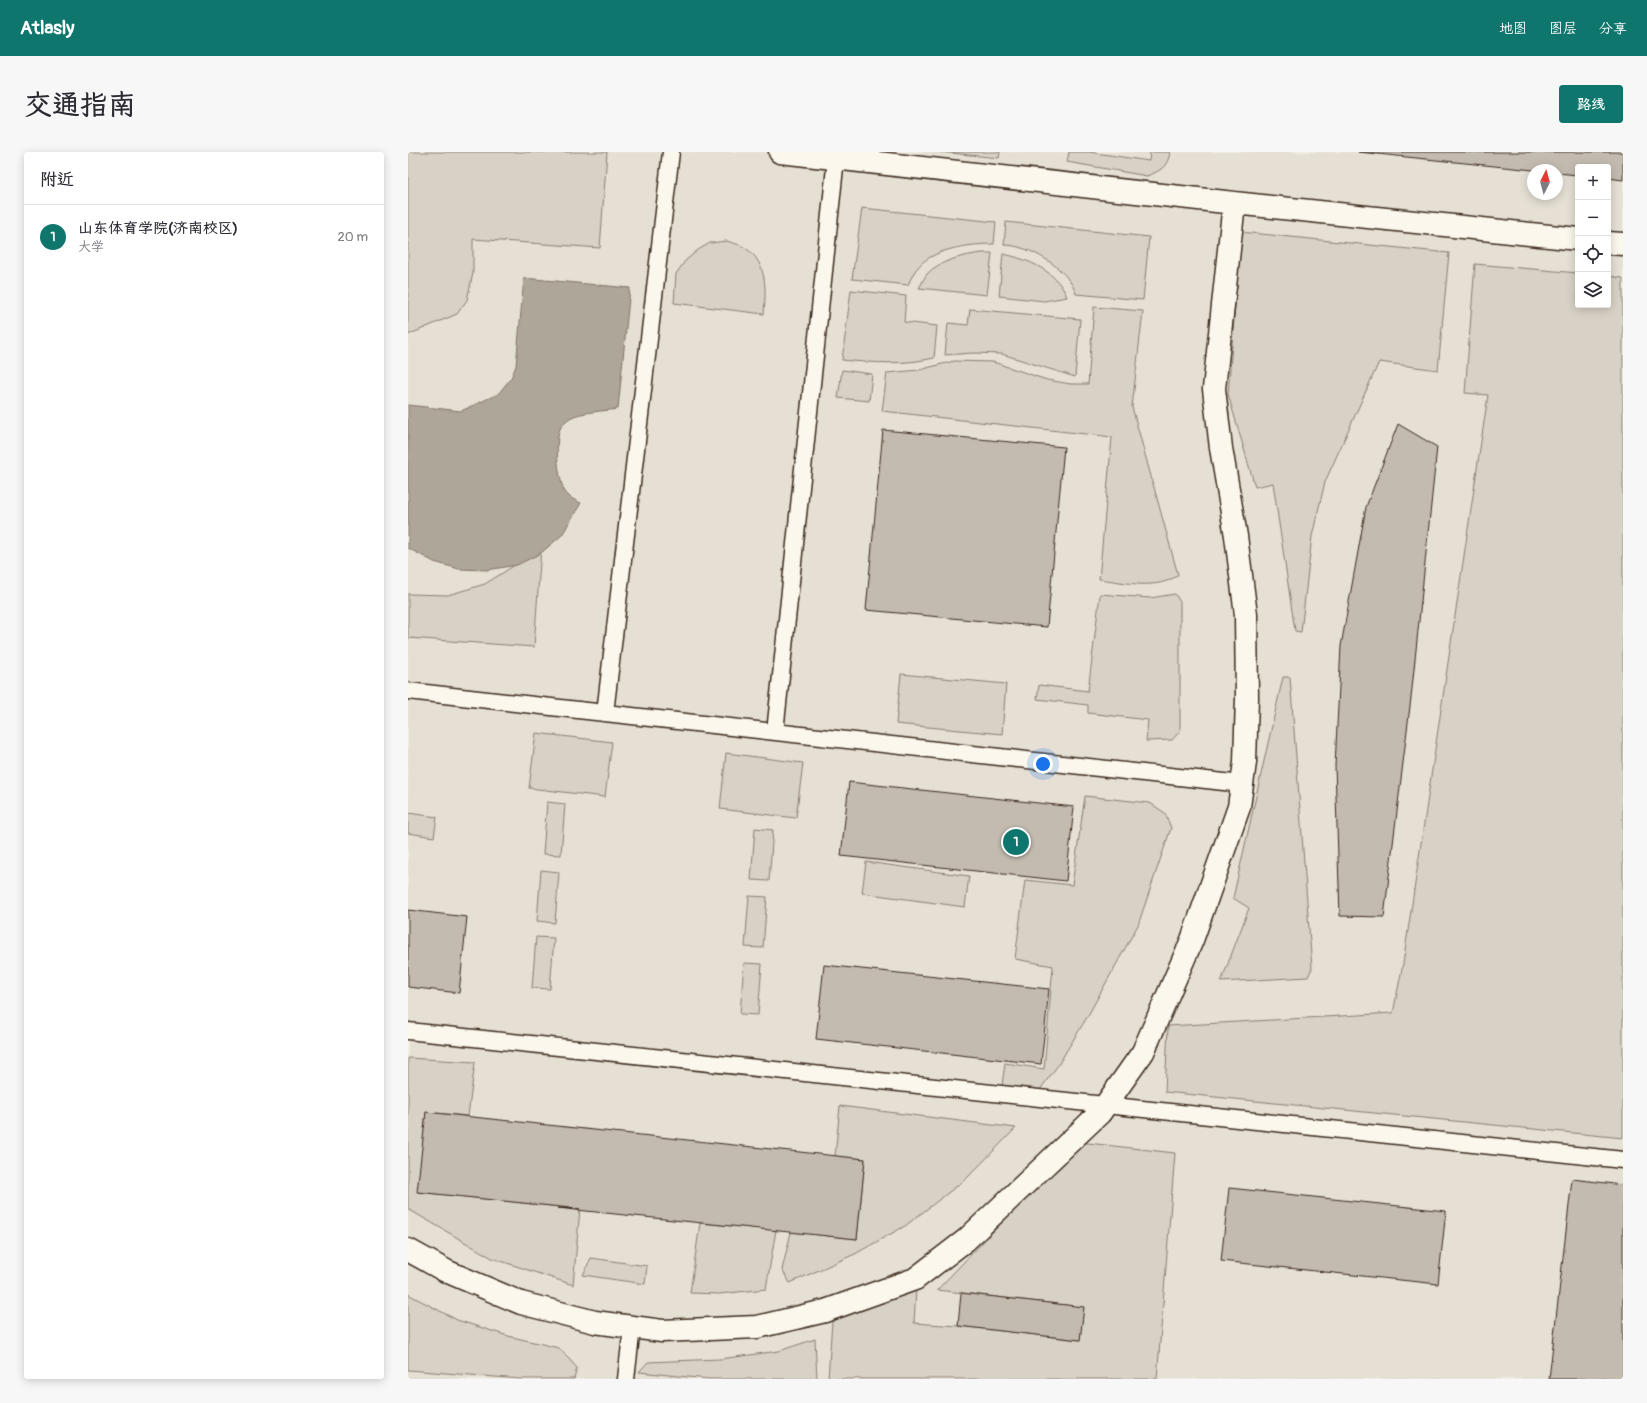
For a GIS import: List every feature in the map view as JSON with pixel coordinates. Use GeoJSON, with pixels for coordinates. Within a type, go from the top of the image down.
{"type":"FeatureCollection","features":[{"type":"Feature","properties":{"kind":"street"},"geometry":{"type":"LineString","coordinates":[[780,152],[836,155],[1234,203],[1575,239]]}},
{"type":"Feature","properties":{"kind":"street"},"geometry":{"type":"LineString","coordinates":[[408,1250],[446,1271],[521,1303],[595,1322],[662,1331],[757,1327],[825,1311],[915,1279],[966,1240],[1106,1106],[1143,1052],[1192,940],[1239,807],[1245,762],[1247,698],[1246,615],[1236,536],[1221,448],[1214,389],[1234,203]]}},
{"type":"Feature","properties":{"kind":"street"},"geometry":{"type":"LineString","coordinates":[[1611,243],[1623,244]]}},
{"type":"Feature","properties":{"kind":"lane"},"geometry":{"type":"LineString","coordinates":[[604,713],[671,152]]}},
{"type":"Feature","properties":{"kind":"lane"},"geometry":{"type":"LineString","coordinates":[[775,732],[836,155]]}},
{"type":"Feature","properties":{"kind":"lane"},"geometry":{"type":"LineString","coordinates":[[408,691],[1242,784]]}},
{"type":"Feature","properties":{"kind":"lane"},"geometry":{"type":"LineString","coordinates":[[408,1032],[1623,1160]]}},
{"type":"Feature","properties":{"kind":"lane"},"geometry":{"type":"LineString","coordinates":[[626,1379],[632,1327]]}},
{"type":"Feature","properties":{"kind":"shaded area"},"geometry":{"type":"Polygon","coordinates":[[[408,152],[1623,152],[1623,1379],[408,1379],[408,152]]]}},
{"type":"Feature","properties":{"kind":"shaded area"},"geometry":{"type":"Polygon","coordinates":[[[408,152],[607,152],[600,248],[473,239],[473,273],[467,300],[457,314],[408,335],[408,152]]]}},
{"type":"Feature","properties":{"kind":"shaded area"},"geometry":{"type":"Polygon","coordinates":[[[940,152],[1000,152],[999,158],[940,152]]]}},
{"type":"Feature","properties":{"kind":"shaded area"},"geometry":{"type":"Polygon","coordinates":[[[1069,152],[1089,152],[1149,161],[1150,152],[1170,152],[1163,168],[1147,176],[1067,162],[1069,152]]]}},
{"type":"Feature","properties":{"kind":"shaded area"},"geometry":{"type":"Polygon","coordinates":[[[862,208],[996,222],[994,244],[954,248],[934,255],[917,268],[908,285],[852,279],[862,208]]]}},
{"type":"Feature","properties":{"kind":"shaded area"},"geometry":{"type":"Polygon","coordinates":[[[1006,222],[1149,237],[1143,300],[1076,294],[1072,285],[1065,276],[1047,260],[1025,249],[1004,245],[1006,222]]]}},
{"type":"Feature","properties":{"kind":"shaded area"},"geometry":{"type":"Polygon","coordinates":[[[1241,232],[1449,253],[1438,370],[1379,362],[1325,482],[1312,536],[1301,632],[1295,631],[1273,483],[1255,487],[1228,394],[1241,232]]]}},
{"type":"Feature","properties":{"kind":"shaded area"},"geometry":{"type":"Polygon","coordinates":[[[727,241],[742,246],[757,259],[764,276],[764,314],[674,303],[676,274],[685,261],[698,250],[710,243],[727,241]]]}},
{"type":"Feature","properties":{"kind":"shaded area"},"geometry":{"type":"Polygon","coordinates":[[[982,253],[992,253],[987,295],[919,288],[927,274],[932,269],[945,262],[960,257],[982,253]]]}},
{"type":"Feature","properties":{"kind":"shaded area"},"geometry":{"type":"Polygon","coordinates":[[[1003,254],[1032,263],[1049,273],[1062,288],[1067,297],[1044,301],[999,296],[1003,254]]]}},
{"type":"Feature","properties":{"kind":"shaded area"},"geometry":{"type":"Polygon","coordinates":[[[1475,264],[1575,273],[1575,308],[1611,308],[1611,276],[1623,278],[1623,1138],[1165,1092],[1168,1026],[1393,1013],[1403,964],[1488,395],[1465,393],[1475,264]]]}},
{"type":"Feature","properties":{"kind":"shaded area"},"geometry":{"type":"Polygon","coordinates":[[[524,278],[630,288],[618,409],[574,416],[566,421],[561,427],[557,449],[562,484],[567,495],[581,503],[562,535],[541,553],[517,565],[487,570],[459,569],[434,562],[408,548],[408,405],[461,411],[498,394],[511,378],[516,366],[524,278]]]}},
{"type":"Feature","properties":{"kind":"shaded area"},"geometry":{"type":"Polygon","coordinates":[[[851,290],[906,296],[904,322],[937,326],[934,358],[911,362],[876,363],[842,360],[851,290]]]}},
{"type":"Feature","properties":{"kind":"shaded area"},"geometry":{"type":"Polygon","coordinates":[[[1094,307],[1143,311],[1132,407],[1178,575],[1170,580],[1160,583],[1140,584],[1099,579],[1112,437],[882,411],[887,373],[919,370],[954,361],[993,362],[1047,380],[1071,384],[1088,384],[1094,307]]]}},
{"type":"Feature","properties":{"kind":"shaded area"},"geometry":{"type":"Polygon","coordinates":[[[970,309],[1080,319],[1075,377],[1002,354],[973,353],[945,355],[948,323],[968,325],[970,309]]]}},
{"type":"Feature","properties":{"kind":"shaded area"},"geometry":{"type":"Polygon","coordinates":[[[842,370],[872,374],[869,401],[838,398],[842,370]]]}},
{"type":"Feature","properties":{"kind":"shaded area"},"geometry":{"type":"Polygon","coordinates":[[[542,534],[534,647],[408,638],[408,594],[448,595],[485,584],[515,565],[542,534]]]}},
{"type":"Feature","properties":{"kind":"shaded area"},"geometry":{"type":"Polygon","coordinates":[[[1100,594],[1150,598],[1175,594],[1180,602],[1180,731],[1172,740],[1146,741],[1148,720],[1088,713],[1088,705],[1037,699],[1039,685],[1088,691],[1100,594]]]}},
{"type":"Feature","properties":{"kind":"shaded area"},"geometry":{"type":"Polygon","coordinates":[[[901,674],[1006,684],[1002,734],[896,724],[901,674]]]}},
{"type":"Feature","properties":{"kind":"shaded area"},"geometry":{"type":"Polygon","coordinates":[[[1283,677],[1290,677],[1312,968],[1308,977],[1221,982],[1249,908],[1233,898],[1283,677]]]}},
{"type":"Feature","properties":{"kind":"shaded area"},"geometry":{"type":"Polygon","coordinates":[[[536,733],[612,742],[605,797],[529,788],[536,733]]]}},
{"type":"Feature","properties":{"kind":"shaded area"},"geometry":{"type":"Polygon","coordinates":[[[726,753],[803,763],[796,818],[720,809],[726,753]]]}},
{"type":"Feature","properties":{"kind":"shaded area"},"geometry":{"type":"Polygon","coordinates":[[[1085,796],[1150,803],[1165,813],[1171,828],[1138,925],[1086,1019],[1058,1065],[1039,1091],[1002,1085],[1005,1063],[1044,1069],[1053,966],[1015,959],[1025,880],[1072,885],[1085,796]]]}},
{"type":"Feature","properties":{"kind":"shaded area"},"geometry":{"type":"Polygon","coordinates":[[[547,802],[565,804],[561,855],[543,854],[547,802]]]}},
{"type":"Feature","properties":{"kind":"shaded area"},"geometry":{"type":"Polygon","coordinates":[[[408,813],[437,817],[434,837],[408,833],[408,813]]]}},
{"type":"Feature","properties":{"kind":"shaded area"},"geometry":{"type":"Polygon","coordinates":[[[755,828],[773,830],[769,881],[751,880],[755,828]]]}},
{"type":"Feature","properties":{"kind":"shaded area"},"geometry":{"type":"Polygon","coordinates":[[[866,862],[969,876],[965,907],[862,893],[866,862]]]}},
{"type":"Feature","properties":{"kind":"shaded area"},"geometry":{"type":"Polygon","coordinates":[[[541,870],[559,872],[555,923],[537,921],[541,870]]]}},
{"type":"Feature","properties":{"kind":"shaded area"},"geometry":{"type":"Polygon","coordinates":[[[749,896],[767,897],[763,948],[745,947],[749,896]]]}},
{"type":"Feature","properties":{"kind":"shaded area"},"geometry":{"type":"Polygon","coordinates":[[[536,937],[554,938],[550,989],[532,988],[536,937]]]}},
{"type":"Feature","properties":{"kind":"shaded area"},"geometry":{"type":"Polygon","coordinates":[[[744,963],[762,964],[758,1015],[740,1014],[744,963]]]}},
{"type":"Feature","properties":{"kind":"shaded area"},"geometry":{"type":"Polygon","coordinates":[[[408,1058],[475,1062],[468,1116],[426,1112],[418,1192],[580,1209],[573,1285],[492,1258],[408,1209],[408,1058]]]}},
{"type":"Feature","properties":{"kind":"shaded area"},"geometry":{"type":"Polygon","coordinates":[[[840,1106],[1016,1128],[966,1179],[905,1226],[855,1254],[790,1283],[782,1270],[791,1232],[857,1239],[865,1159],[835,1156],[840,1106]]]}},
{"type":"Feature","properties":{"kind":"shaded area"},"geometry":{"type":"Polygon","coordinates":[[[1079,1142],[1175,1153],[1157,1379],[828,1379],[832,1321],[916,1290],[914,1323],[958,1326],[1080,1340],[1083,1307],[937,1290],[1079,1142]]]}},
{"type":"Feature","properties":{"kind":"shaded area"},"geometry":{"type":"Polygon","coordinates":[[[700,1223],[776,1230],[766,1289],[719,1294],[690,1293],[700,1223]]]}},
{"type":"Feature","properties":{"kind":"shaded area"},"geometry":{"type":"Polygon","coordinates":[[[591,1258],[647,1266],[645,1284],[583,1275],[591,1258]]]}},
{"type":"Feature","properties":{"kind":"shaded area"},"geometry":{"type":"Polygon","coordinates":[[[408,1294],[457,1320],[508,1336],[559,1348],[577,1368],[574,1379],[520,1379],[408,1370],[408,1294]]]}},
{"type":"Feature","properties":{"kind":"shaded area"},"geometry":{"type":"Polygon","coordinates":[[[815,1339],[817,1379],[708,1379],[639,1372],[648,1362],[720,1359],[779,1351],[815,1339]]]}},
{"type":"Feature","properties":{"kind":"building"},"geometry":{"type":"Polygon","coordinates":[[[1358,152],[1623,152],[1623,180],[1611,178],[1611,164],[1575,164],[1575,175],[1563,174],[1563,164],[1527,164],[1527,169],[1358,152]]]}},
{"type":"Feature","properties":{"kind":"building"},"geometry":{"type":"Polygon","coordinates":[[[1398,424],[1437,447],[1411,698],[1384,917],[1340,916],[1335,766],[1341,646],[1366,507],[1398,424]]]}},
{"type":"Feature","properties":{"kind":"building"},"geometry":{"type":"Polygon","coordinates":[[[883,430],[1064,447],[1047,627],[866,610],[883,430]]]}},
{"type":"Feature","properties":{"kind":"building"},"geometry":{"type":"Polygon","coordinates":[[[849,782],[1074,807],[1066,881],[841,856],[849,782]]]}},
{"type":"Feature","properties":{"kind":"building"},"geometry":{"type":"Polygon","coordinates":[[[408,910],[467,917],[459,993],[408,987],[408,910]]]}},
{"type":"Feature","properties":{"kind":"building"},"geometry":{"type":"Polygon","coordinates":[[[824,965],[1049,989],[1041,1064],[816,1039],[824,965]]]}},
{"type":"Feature","properties":{"kind":"building"},"geometry":{"type":"Polygon","coordinates":[[[426,1112],[865,1159],[857,1239],[417,1192],[426,1112]]]}},
{"type":"Feature","properties":{"kind":"building"},"geometry":{"type":"Polygon","coordinates":[[[1572,1179],[1623,1185],[1623,1379],[1549,1379],[1572,1179]]]}},
{"type":"Feature","properties":{"kind":"building"},"geometry":{"type":"Polygon","coordinates":[[[1229,1188],[1446,1211],[1438,1284],[1221,1261],[1229,1188]]]}},
{"type":"Feature","properties":{"kind":"building"},"geometry":{"type":"Polygon","coordinates":[[[961,1293],[1084,1307],[1080,1340],[958,1326],[961,1293]]]}},
{"type":"Feature","properties":{"kind":"place","name":"山东体育学院(济南校区)"},"geometry":{"type":"Point","coordinates":[1016,842]}}]}
